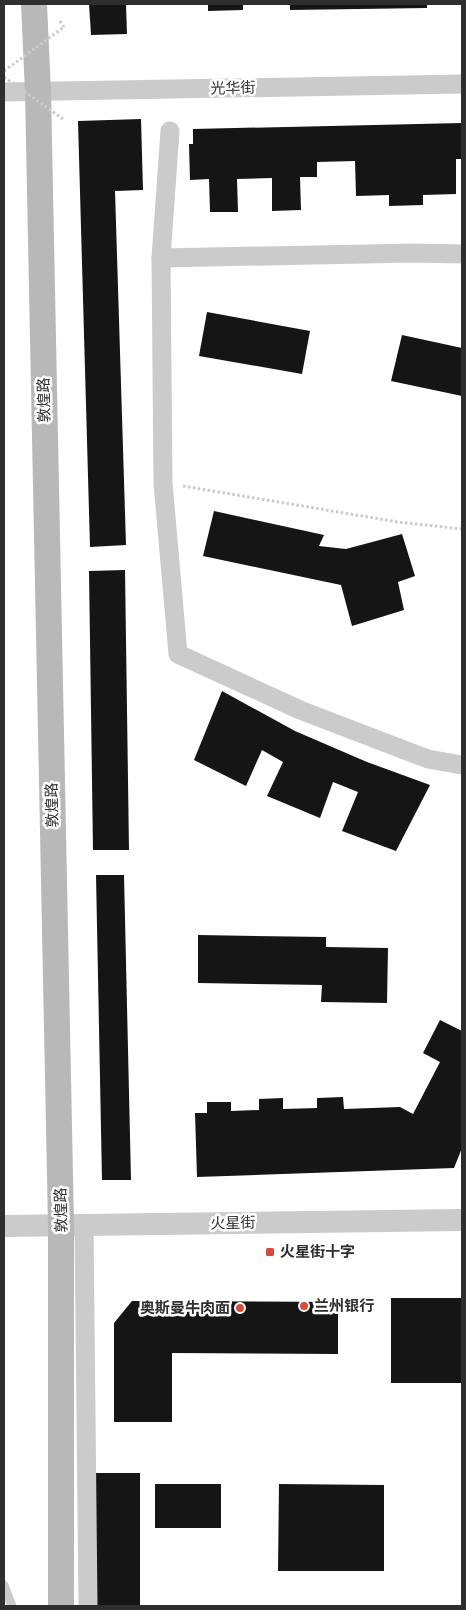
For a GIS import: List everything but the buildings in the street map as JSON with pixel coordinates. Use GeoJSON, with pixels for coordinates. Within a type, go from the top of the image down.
{"type":"FeatureCollection","features":[{"type":"Feature","properties":{"kind":"main road","name":"敦煌路"},"geometry":{"type":"LineString","coordinates":[[34,4],[72,1225],[61,1606]]}},
{"type":"Feature","properties":{"kind":"street","name":"光华街"},"geometry":{"type":"LineString","coordinates":[[4,92],[462,84]]}},
{"type":"Feature","properties":{"kind":"street"},"geometry":{"type":"LineString","coordinates":[[170,131],[161,258],[163,483],[178,654],[300,710],[428,759],[462,765]]}},
{"type":"Feature","properties":{"kind":"street"},"geometry":{"type":"LineString","coordinates":[[161,258],[403,253],[462,254]]}},
{"type":"Feature","properties":{"kind":"street","name":"火星街"},"geometry":{"type":"LineString","coordinates":[[4,1226],[462,1220]]}},
{"type":"Feature","properties":{"kind":"street"},"geometry":{"type":"LineString","coordinates":[[72,1225],[88,1606]]}},
{"type":"Feature","properties":{"kind":"lane"},"geometry":{"type":"LineString","coordinates":[[4,1585],[12,1606]]}},
{"type":"Feature","properties":{"kind":"path"},"geometry":{"type":"LineString","coordinates":[[4,71],[64,27]]}},
{"type":"Feature","properties":{"kind":"path"},"geometry":{"type":"LineString","coordinates":[[4,77],[63,119]]}},
{"type":"Feature","properties":{"kind":"path"},"geometry":{"type":"LineString","coordinates":[[163,483],[398,522],[462,529]]}},
{"type":"Feature","properties":{"kind":"place","name":"火星街十字"},"geometry":{"type":"Point","coordinates":[270,1252]}},
{"type":"Feature","properties":{"kind":"place","name":"兰州银行"},"geometry":{"type":"Point","coordinates":[304,1306]}},
{"type":"Feature","properties":{"kind":"place","name":"奥斯曼牛肉面"},"geometry":{"type":"Point","coordinates":[240,1308]}}]}
